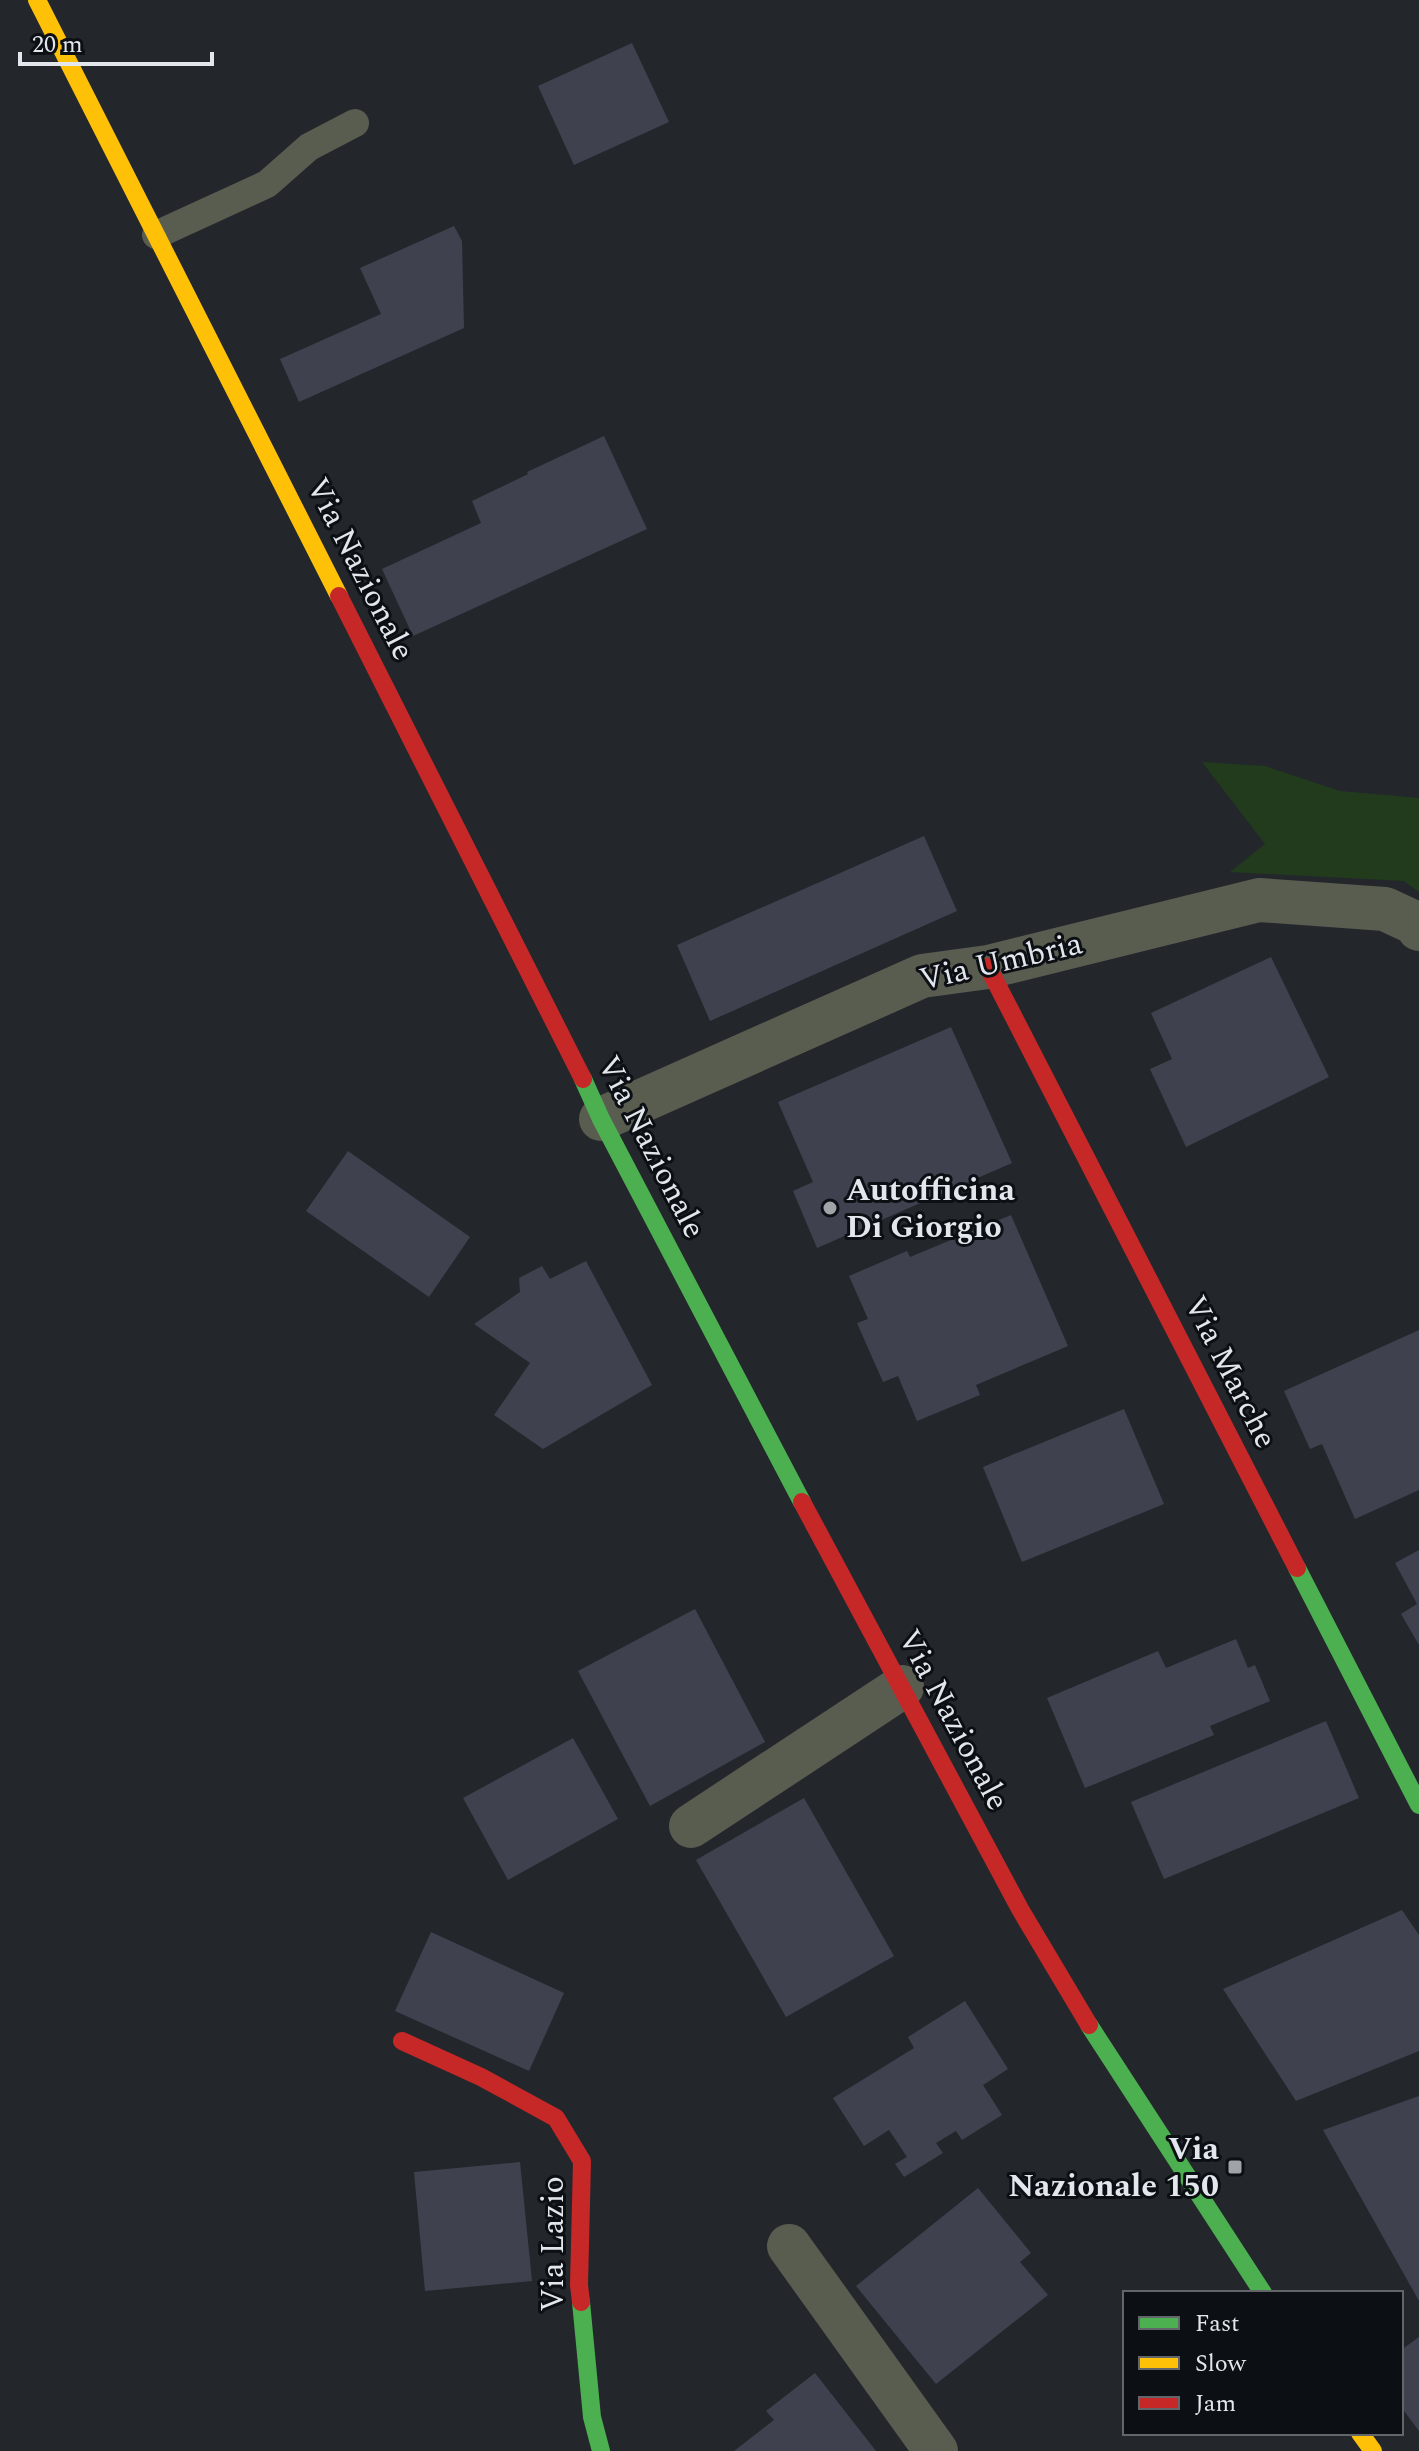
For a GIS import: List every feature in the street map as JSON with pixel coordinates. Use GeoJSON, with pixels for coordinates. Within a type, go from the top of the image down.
{"type":"FeatureCollection","features":[{"type":"Feature","properties":{"kind":"main road","name":"Via Nazionale"},"geometry":{"type":"LineString","coordinates":[[37,0],[560,1032],[601,1119],[740,1387],[1020,1909],[1092,2030],[1262,2291]]}},
{"type":"Feature","properties":{"kind":"main road","name":"Via Marche"},"geometry":{"type":"LineString","coordinates":[[988,967],[1419,1805]]}},
{"type":"Feature","properties":{"kind":"main road","name":"Via Lazio"},"geometry":{"type":"LineString","coordinates":[[402,2041],[481,2077],[556,2118],[582,2161],[579,2285],[592,2417],[601,2451]]}},
{"type":"Feature","properties":{"kind":"street","name":"Via Umbria"},"geometry":{"type":"LineString","coordinates":[[601,1119],[922,976],[988,967],[1259,900],[1385,909],[1415,923],[1419,929]]}},
{"type":"Feature","properties":{"kind":"street"},"geometry":{"type":"LineString","coordinates":[[691,1826],[902,1687]]}},
{"type":"Feature","properties":{"kind":"street"},"geometry":{"type":"LineString","coordinates":[[789,2246],[936,2451]]}},
{"type":"Feature","properties":{"kind":"lane"},"geometry":{"type":"LineString","coordinates":[[156,235],[267,184],[309,147],[355,123]]}},
{"type":"Feature","properties":{"kind":"green space"},"geometry":{"type":"Polygon","coordinates":[[[1202,762],[1265,766],[1340,791],[1419,798],[1419,892],[1404,881],[1230,872],[1265,844],[1202,762]]]}},
{"type":"Feature","properties":{"kind":"building"},"geometry":{"type":"Polygon","coordinates":[[[632,43],[669,122],[574,165],[538,86],[632,43]]]}},
{"type":"Feature","properties":{"kind":"building"},"geometry":{"type":"Polygon","coordinates":[[[454,226],[462,241],[464,328],[299,402],[280,359],[381,314],[360,268],[454,226]]]}},
{"type":"Feature","properties":{"kind":"building"},"geometry":{"type":"Polygon","coordinates":[[[604,436],[647,529],[413,636],[382,569],[481,523],[472,501],[604,436]]]}},
{"type":"Feature","properties":{"kind":"building"},"geometry":{"type":"Polygon","coordinates":[[[924,836],[957,911],[710,1021],[677,945],[924,836]]]}},
{"type":"Feature","properties":{"kind":"building"},"geometry":{"type":"Polygon","coordinates":[[[1271,957],[1329,1077],[1186,1147],[1150,1069],[1172,1059],[1151,1013],[1271,957]]]}},
{"type":"Feature","properties":{"kind":"building"},"geometry":{"type":"Polygon","coordinates":[[[951,1027],[1012,1163],[817,1248],[793,1191],[813,1182],[778,1102],[951,1027]]]}},
{"type":"Feature","properties":{"kind":"building"},"geometry":{"type":"Polygon","coordinates":[[[348,1151],[470,1237],[429,1297],[306,1211],[348,1151]]]}},
{"type":"Feature","properties":{"kind":"building"},"geometry":{"type":"Polygon","coordinates":[[[1011,1215],[1068,1346],[976,1385],[980,1395],[917,1421],[898,1376],[883,1382],[857,1323],[868,1319],[849,1276],[907,1251],[910,1257],[1011,1215]]]}},
{"type":"Feature","properties":{"kind":"building"},"geometry":{"type":"Polygon","coordinates":[[[586,1261],[652,1385],[543,1449],[494,1415],[530,1363],[474,1324],[520,1292],[519,1278],[542,1266],[550,1279],[586,1261]]]}},
{"type":"Feature","properties":{"kind":"building"},"geometry":{"type":"Polygon","coordinates":[[[1419,1330],[1419,1490],[1355,1519],[1322,1444],[1310,1449],[1284,1391],[1419,1330]]]}},
{"type":"Feature","properties":{"kind":"building"},"geometry":{"type":"Polygon","coordinates":[[[1124,1409],[1164,1504],[1022,1562],[983,1467],[1124,1409]]]}},
{"type":"Feature","properties":{"kind":"building"},"geometry":{"type":"Polygon","coordinates":[[[1419,1550],[1419,1645],[1401,1614],[1417,1604],[1395,1563],[1419,1550]]]}},
{"type":"Feature","properties":{"kind":"building"},"geometry":{"type":"Polygon","coordinates":[[[695,1609],[765,1742],[650,1806],[578,1671],[695,1609]]]}},
{"type":"Feature","properties":{"kind":"building"},"geometry":{"type":"Polygon","coordinates":[[[1236,1639],[1248,1668],[1255,1665],[1270,1701],[1210,1726],[1214,1735],[1085,1788],[1047,1698],[1158,1651],[1166,1668],[1236,1639]]]}},
{"type":"Feature","properties":{"kind":"building"},"geometry":{"type":"Polygon","coordinates":[[[1326,1721],[1359,1798],[1164,1879],[1131,1802],[1326,1721]]]}},
{"type":"Feature","properties":{"kind":"building"},"geometry":{"type":"Polygon","coordinates":[[[573,1738],[618,1819],[508,1880],[463,1798],[573,1738]]]}},
{"type":"Feature","properties":{"kind":"building"},"geometry":{"type":"Polygon","coordinates":[[[804,1798],[894,1956],[786,2017],[696,1860],[804,1798]]]}},
{"type":"Feature","properties":{"kind":"building"},"geometry":{"type":"Polygon","coordinates":[[[1402,1910],[1419,1935],[1419,2051],[1296,2101],[1223,1989],[1402,1910]]]}},
{"type":"Feature","properties":{"kind":"building"},"geometry":{"type":"Polygon","coordinates":[[[431,1932],[564,1993],[529,2071],[395,2011],[431,1932]]]}},
{"type":"Feature","properties":{"kind":"building"},"geometry":{"type":"Polygon","coordinates":[[[965,2001],[1008,2069],[983,2085],[1002,2115],[962,2140],[956,2131],[936,2143],[943,2153],[904,2177],[895,2164],[907,2157],[889,2130],[864,2146],[833,2098],[914,2048],[908,2037],[965,2001]]]}},
{"type":"Feature","properties":{"kind":"building"},"geometry":{"type":"Polygon","coordinates":[[[1419,2096],[1419,2301],[1323,2130],[1419,2096]]]}},
{"type":"Feature","properties":{"kind":"building"},"geometry":{"type":"Polygon","coordinates":[[[520,2162],[532,2281],[425,2291],[414,2172],[520,2162]]]}},
{"type":"Feature","properties":{"kind":"building"},"geometry":{"type":"Polygon","coordinates":[[[978,2188],[1031,2253],[1020,2262],[1048,2295],[936,2384],[856,2286],[978,2188]]]}},
{"type":"Feature","properties":{"kind":"building"},"geometry":{"type":"Polygon","coordinates":[[[1419,2337],[1419,2431],[1403,2410],[1403,2349],[1419,2337]]]}},
{"type":"Feature","properties":{"kind":"building"},"geometry":{"type":"Polygon","coordinates":[[[815,2373],[876,2451],[734,2451],[774,2420],[766,2411],[815,2373]]]}},
{"type":"Feature","properties":{"kind":"traffic: fast"},"geometry":{"type":"LineString","coordinates":[[583,1079],[601,1119],[802,1502]]}},
{"type":"Feature","properties":{"kind":"traffic: fast"},"geometry":{"type":"LineString","coordinates":[[1297,1568],[1419,1805]]}},
{"type":"Feature","properties":{"kind":"traffic: fast"},"geometry":{"type":"LineString","coordinates":[[1089,2025],[1262,2291]]}},
{"type":"Feature","properties":{"kind":"traffic: fast"},"geometry":{"type":"LineString","coordinates":[[581,2302],[592,2417],[601,2451]]}},
{"type":"Feature","properties":{"kind":"traffic: slow"},"geometry":{"type":"LineString","coordinates":[[37,0],[339,596]]}},
{"type":"Feature","properties":{"kind":"traffic: slow"},"geometry":{"type":"LineString","coordinates":[[1361,2435],[1373,2451]]}},
{"type":"Feature","properties":{"kind":"traffic: jam"},"geometry":{"type":"LineString","coordinates":[[339,596],[583,1079]]}},
{"type":"Feature","properties":{"kind":"traffic: jam"},"geometry":{"type":"LineString","coordinates":[[988,967],[1297,1568]]}},
{"type":"Feature","properties":{"kind":"traffic: jam"},"geometry":{"type":"LineString","coordinates":[[802,1502],[1020,1909],[1089,2025]]}},
{"type":"Feature","properties":{"kind":"traffic: jam"},"geometry":{"type":"LineString","coordinates":[[402,2041],[481,2077],[556,2118],[582,2161],[581,2302]]}},
{"type":"Feature","properties":{"kind":"place","name":"Autofficina Di Giorgio"},"geometry":{"type":"Point","coordinates":[830,1208]}},
{"type":"Feature","properties":{"kind":"place","name":"Via Nazionale 150"},"geometry":{"type":"Point","coordinates":[1235,2167]}}]}
